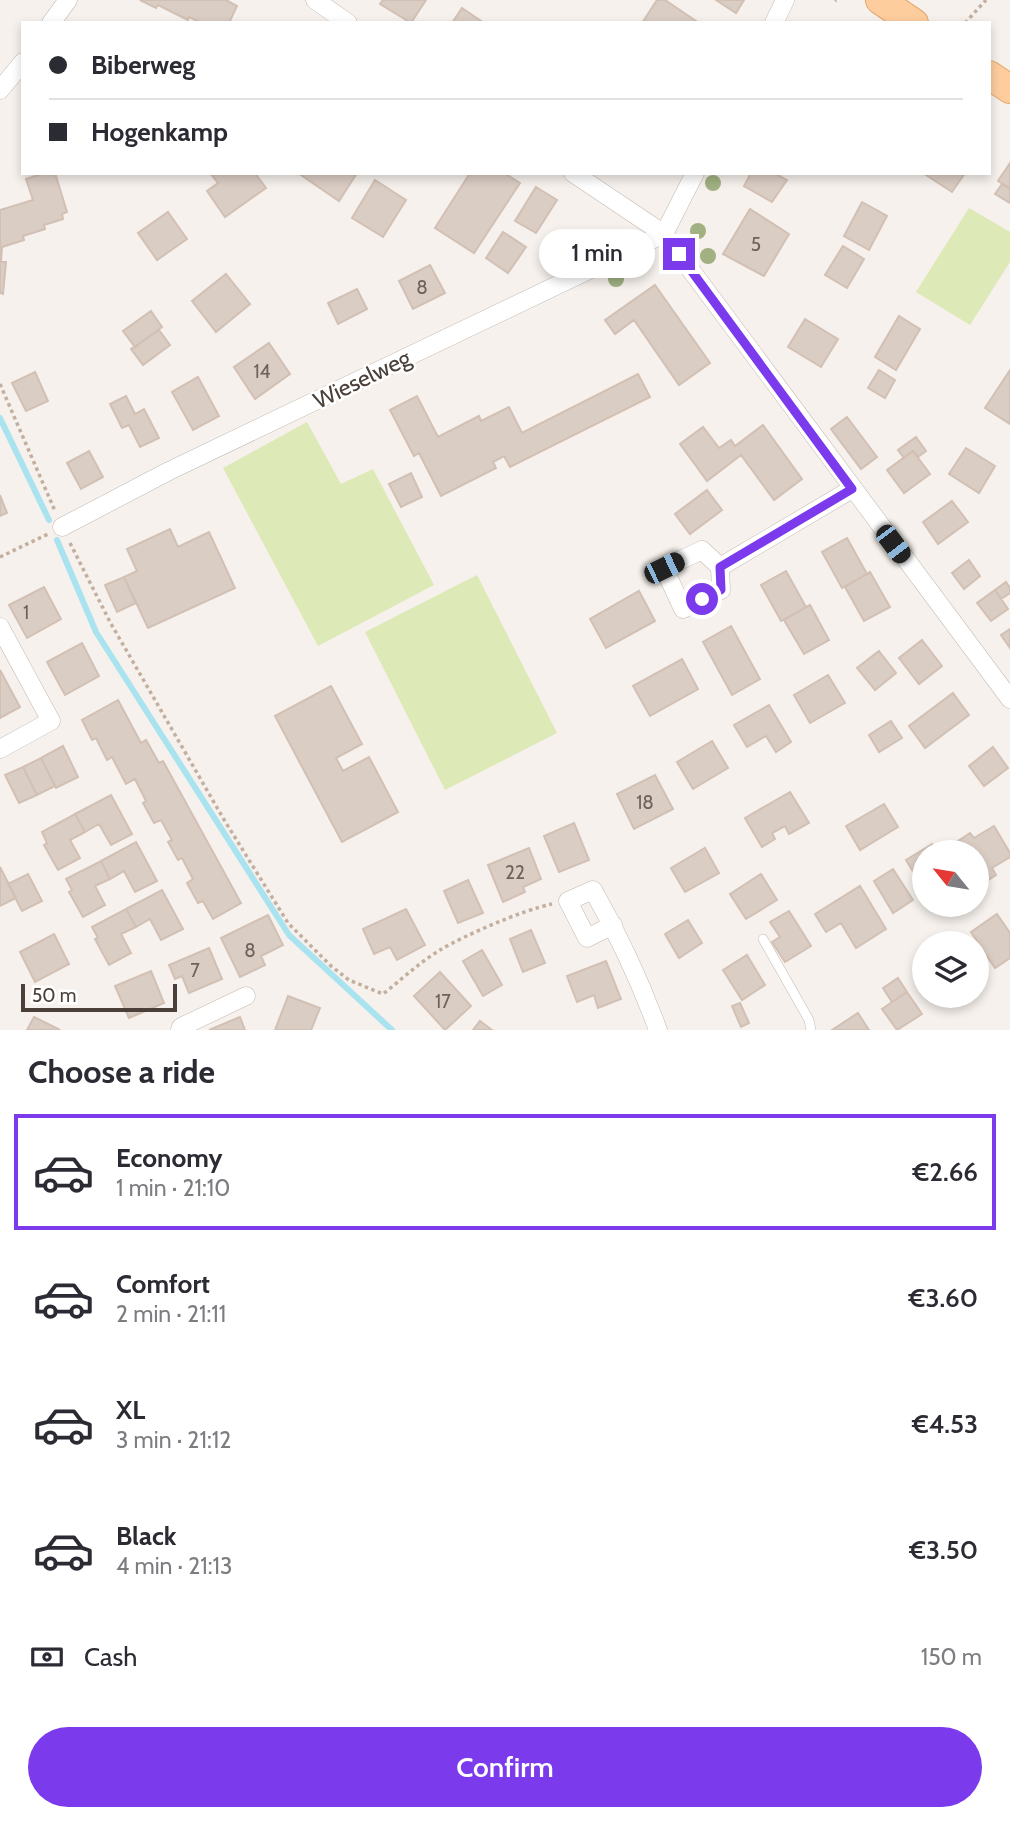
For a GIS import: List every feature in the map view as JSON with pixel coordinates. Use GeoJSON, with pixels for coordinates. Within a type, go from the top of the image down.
{"type":"FeatureCollection","features":[{"type":"Feature","properties":{"kind":"main road"},"geometry":{"type":"LineString","coordinates":[[880,0],[911,21]]}},
{"type":"Feature","properties":{"kind":"main road"},"geometry":{"type":"LineString","coordinates":[[991,76],[1010,89]]}},
{"type":"Feature","properties":{"kind":"street"},"geometry":{"type":"LineString","coordinates":[[52,21],[68,0]]}},
{"type":"Feature","properties":{"kind":"street"},"geometry":{"type":"LineString","coordinates":[[315,0],[345,21]]}},
{"type":"Feature","properties":{"kind":"street"},"geometry":{"type":"LineString","coordinates":[[775,21],[785,0]]}},
{"type":"Feature","properties":{"kind":"street"},"geometry":{"type":"LineString","coordinates":[[0,90],[21,64]]}},
{"type":"Feature","properties":{"kind":"street"},"geometry":{"type":"LineString","coordinates":[[576,175],[664,234],[1010,699]]}},
{"type":"Feature","properties":{"kind":"street"},"geometry":{"type":"LineString","coordinates":[[664,234],[694,175]]}},
{"type":"Feature","properties":{"kind":"street","name":"Wieselweg"},"geometry":{"type":"LineString","coordinates":[[62,527],[169,471],[664,234]]}},
{"type":"Feature","properties":{"kind":"street"},"geometry":{"type":"LineString","coordinates":[[720,567],[852,489]]}},
{"type":"Feature","properties":{"kind":"street"},"geometry":{"type":"LineString","coordinates":[[0,627],[51,721],[0,749]]}},
{"type":"Feature","properties":{"kind":"street"},"geometry":{"type":"LineString","coordinates":[[612,925],[587,938],[568,901],[593,890],[612,925],[639,978],[658,1030]]}},
{"type":"Feature","properties":{"kind":"street"},"geometry":{"type":"LineString","coordinates":[[180,1030],[181,1027],[246,996]]}},
{"type":"Feature","properties":{"kind":"lane"},"geometry":{"type":"LineString","coordinates":[[763,939],[811,1030]]}},
{"type":"Feature","properties":{"kind":"path"},"geometry":{"type":"LineString","coordinates":[[967,21],[986,0]]}},
{"type":"Feature","properties":{"kind":"path"},"geometry":{"type":"LineString","coordinates":[[0,384],[62,527],[117,634],[223,818],[288,923],[331,966],[349,980],[383,994],[439,950],[540,906],[568,901]]}},
{"type":"Feature","properties":{"kind":"path"},"geometry":{"type":"LineString","coordinates":[[0,558],[36,541]]}},
{"type":"Feature","properties":{"kind":"green space"},"geometry":{"type":"Polygon","coordinates":[[[969,208],[1010,232],[1010,262],[970,325],[916,292],[969,208]]]}},
{"type":"Feature","properties":{"kind":"green space"},"geometry":{"type":"Polygon","coordinates":[[[307,422],[341,484],[373,469],[434,585],[318,646],[223,468],[307,422]]]}},
{"type":"Feature","properties":{"kind":"green space"},"geometry":{"type":"Polygon","coordinates":[[[477,575],[557,733],[445,790],[365,632],[477,575]]]}},
{"type":"Feature","properties":{"kind":"building"},"geometry":{"type":"Polygon","coordinates":[[[140,0],[226,0],[237,6],[230,21],[197,21],[189,17],[188,20],[158,5],[156,8],[140,0]]]}},
{"type":"Feature","properties":{"kind":"building"},"geometry":{"type":"Polygon","coordinates":[[[383,0],[426,0],[412,21],[408,21],[380,4],[383,0]]]}},
{"type":"Feature","properties":{"kind":"building"},"geometry":{"type":"Polygon","coordinates":[[[657,0],[665,0],[696,21],[643,21],[657,0]]]}},
{"type":"Feature","properties":{"kind":"building"},"geometry":{"type":"Polygon","coordinates":[[[716,0],[744,0],[736,13],[716,0]]]}},
{"type":"Feature","properties":{"kind":"building"},"geometry":{"type":"Polygon","coordinates":[[[462,8],[481,21],[453,21],[462,8]]]}},
{"type":"Feature","properties":{"kind":"building"},"geometry":{"type":"Polygon","coordinates":[[[1010,163],[1010,188],[998,181],[1010,163]]]}},
{"type":"Feature","properties":{"kind":"building"},"geometry":{"type":"Polygon","coordinates":[[[39,175],[56,175],[67,212],[62,214],[63,219],[44,225],[45,229],[2,247],[1,262],[6,262],[3,294],[0,293],[0,210],[33,200],[26,179],[39,175]]]}},
{"type":"Feature","properties":{"kind":"building"},"geometry":{"type":"Polygon","coordinates":[[[212,175],[256,175],[266,188],[225,217],[207,191],[218,183],[212,175]]]}},
{"type":"Feature","properties":{"kind":"building"},"geometry":{"type":"Polygon","coordinates":[[[301,175],[356,175],[339,201],[301,175]]]}},
{"type":"Feature","properties":{"kind":"building"},"geometry":{"type":"Polygon","coordinates":[[[469,175],[507,175],[520,183],[474,253],[435,228],[469,175]]]}},
{"type":"Feature","properties":{"kind":"building"},"geometry":{"type":"Polygon","coordinates":[[[750,175],[778,175],[787,180],[772,202],[744,186],[750,175]]]}},
{"type":"Feature","properties":{"kind":"building"},"geometry":{"type":"Polygon","coordinates":[[[926,175],[964,175],[952,192],[926,175]]]}},
{"type":"Feature","properties":{"kind":"building"},"geometry":{"type":"Polygon","coordinates":[[[375,180],[406,200],[383,237],[352,218],[375,180]]]}},
{"type":"Feature","properties":{"kind":"building"},"geometry":{"type":"Polygon","coordinates":[[[1002,184],[1010,189],[1010,203],[995,194],[1002,184]]]}},
{"type":"Feature","properties":{"kind":"building"},"geometry":{"type":"Polygon","coordinates":[[[536,187],[557,200],[536,233],[515,221],[536,187]]]}},
{"type":"Feature","properties":{"kind":"building"},"geometry":{"type":"Polygon","coordinates":[[[862,202],[887,216],[869,250],[844,236],[862,202]]]}},
{"type":"Feature","properties":{"kind":"building"},"geometry":{"type":"Polygon","coordinates":[[[750,209],[789,234],[764,276],[723,254],[750,209]]]}},
{"type":"Feature","properties":{"kind":"building"},"geometry":{"type":"Polygon","coordinates":[[[168,212],[187,239],[157,260],[138,233],[168,212]]]}},
{"type":"Feature","properties":{"kind":"building"},"geometry":{"type":"Polygon","coordinates":[[[503,232],[526,247],[508,273],[486,258],[503,232]]]}},
{"type":"Feature","properties":{"kind":"building"},"geometry":{"type":"Polygon","coordinates":[[[843,246],[864,259],[847,288],[825,275],[843,246]]]}},
{"type":"Feature","properties":{"kind":"building"},"geometry":{"type":"Polygon","coordinates":[[[430,265],[445,293],[413,309],[399,281],[430,265]]]}},
{"type":"Feature","properties":{"kind":"building"},"geometry":{"type":"Polygon","coordinates":[[[226,274],[250,304],[216,332],[192,301],[226,274]]]}},
{"type":"Feature","properties":{"kind":"building"},"geometry":{"type":"Polygon","coordinates":[[[655,285],[710,363],[679,385],[634,320],[615,334],[605,320],[655,285]]]}},
{"type":"Feature","properties":{"kind":"building"},"geometry":{"type":"Polygon","coordinates":[[[357,289],[367,309],[338,324],[328,303],[357,289]]]}},
{"type":"Feature","properties":{"kind":"building"},"geometry":{"type":"Polygon","coordinates":[[[151,311],[162,327],[135,347],[123,331],[151,311]]]}},
{"type":"Feature","properties":{"kind":"building"},"geometry":{"type":"Polygon","coordinates":[[[899,316],[920,329],[896,370],[875,357],[899,316]]]}},
{"type":"Feature","properties":{"kind":"building"},"geometry":{"type":"Polygon","coordinates":[[[805,319],[838,339],[821,367],[788,347],[805,319]]]}},
{"type":"Feature","properties":{"kind":"building"},"geometry":{"type":"Polygon","coordinates":[[[159,330],[170,345],[143,365],[131,349],[159,330]]]}},
{"type":"Feature","properties":{"kind":"building"},"geometry":{"type":"Polygon","coordinates":[[[269,343],[290,374],[255,399],[234,367],[269,343]]]}},
{"type":"Feature","properties":{"kind":"building"},"geometry":{"type":"Polygon","coordinates":[[[879,370],[895,380],[885,398],[868,388],[879,370]]]}},
{"type":"Feature","properties":{"kind":"building"},"geometry":{"type":"Polygon","coordinates":[[[1010,370],[1010,424],[985,408],[1010,370]]]}},
{"type":"Feature","properties":{"kind":"building"},"geometry":{"type":"Polygon","coordinates":[[[35,372],[48,401],[26,411],[12,383],[35,372]]]}},
{"type":"Feature","properties":{"kind":"building"},"geometry":{"type":"Polygon","coordinates":[[[638,374],[650,397],[510,467],[504,456],[493,462],[496,468],[441,496],[419,453],[414,456],[390,410],[417,396],[438,437],[479,416],[481,421],[509,407],[522,433],[638,374]]]}},
{"type":"Feature","properties":{"kind":"building"},"geometry":{"type":"Polygon","coordinates":[[[198,377],[219,416],[193,430],[172,392],[198,377]]]}},
{"type":"Feature","properties":{"kind":"building"},"geometry":{"type":"Polygon","coordinates":[[[126,396],[135,414],[144,409],[159,438],[140,447],[129,425],[122,428],[110,404],[126,396]]]}},
{"type":"Feature","properties":{"kind":"building"},"geometry":{"type":"Polygon","coordinates":[[[847,417],[877,457],[861,469],[831,429],[847,417]]]}},
{"type":"Feature","properties":{"kind":"building"},"geometry":{"type":"Polygon","coordinates":[[[763,425],[802,479],[774,500],[741,455],[707,481],[680,444],[703,427],[719,448],[731,440],[735,446],[763,425]]]}},
{"type":"Feature","properties":{"kind":"building"},"geometry":{"type":"Polygon","coordinates":[[[916,437],[926,451],[918,457],[913,451],[904,458],[898,450],[916,437]]]}},
{"type":"Feature","properties":{"kind":"building"},"geometry":{"type":"Polygon","coordinates":[[[966,448],[995,466],[979,493],[949,474],[966,448]]]}},
{"type":"Feature","properties":{"kind":"building"},"geometry":{"type":"Polygon","coordinates":[[[89,451],[103,477],[81,489],[67,463],[89,451]]]}},
{"type":"Feature","properties":{"kind":"building"},"geometry":{"type":"Polygon","coordinates":[[[913,451],[930,474],[904,493],[887,470],[913,451]]]}},
{"type":"Feature","properties":{"kind":"building"},"geometry":{"type":"Polygon","coordinates":[[[411,473],[422,497],[401,507],[389,484],[411,473]]]}},
{"type":"Feature","properties":{"kind":"building"},"geometry":{"type":"Polygon","coordinates":[[[707,490],[722,510],[690,534],[675,514],[707,490]]]}},
{"type":"Feature","properties":{"kind":"building"},"geometry":{"type":"Polygon","coordinates":[[[0,495],[7,513],[0,516],[0,495]]]}},
{"type":"Feature","properties":{"kind":"building"},"geometry":{"type":"Polygon","coordinates":[[[952,501],[968,522],[938,544],[923,522],[952,501]]]}},
{"type":"Feature","properties":{"kind":"building"},"geometry":{"type":"Polygon","coordinates":[[[170,529],[178,547],[209,532],[235,588],[148,628],[124,577],[137,571],[127,549],[170,529]]]}},
{"type":"Feature","properties":{"kind":"building"},"geometry":{"type":"Polygon","coordinates":[[[847,538],[867,574],[842,588],[822,552],[847,538]]]}},
{"type":"Feature","properties":{"kind":"building"},"geometry":{"type":"Polygon","coordinates":[[[969,560],[980,576],[964,589],[952,573],[969,560]]]}},
{"type":"Feature","properties":{"kind":"building"},"geometry":{"type":"Polygon","coordinates":[[[786,571],[806,607],[781,621],[761,585],[786,571]]]}},
{"type":"Feature","properties":{"kind":"building"},"geometry":{"type":"Polygon","coordinates":[[[870,572],[890,607],[864,621],[845,587],[870,572]]]}},
{"type":"Feature","properties":{"kind":"building"},"geometry":{"type":"Polygon","coordinates":[[[124,577],[136,603],[117,612],[105,585],[124,577]]]}},
{"type":"Feature","properties":{"kind":"building"},"geometry":{"type":"Polygon","coordinates":[[[1006,582],[1010,593],[1001,599],[995,590],[1006,582]]]}},
{"type":"Feature","properties":{"kind":"building"},"geometry":{"type":"Polygon","coordinates":[[[44,587],[61,619],[27,638],[9,605],[44,587]]]}},
{"type":"Feature","properties":{"kind":"building"},"geometry":{"type":"Polygon","coordinates":[[[995,590],[1008,609],[991,621],[977,603],[995,590]]]}},
{"type":"Feature","properties":{"kind":"building"},"geometry":{"type":"Polygon","coordinates":[[[639,591],[655,621],[606,648],[590,619],[639,591]]]}},
{"type":"Feature","properties":{"kind":"building"},"geometry":{"type":"Polygon","coordinates":[[[810,605],[829,640],[804,654],[784,620],[810,605]]]}},
{"type":"Feature","properties":{"kind":"building"},"geometry":{"type":"Polygon","coordinates":[[[731,626],[760,679],[732,695],[703,642],[731,626]]]}},
{"type":"Feature","properties":{"kind":"building"},"geometry":{"type":"Polygon","coordinates":[[[1010,629],[1010,648],[1001,635],[1010,629]]]}},
{"type":"Feature","properties":{"kind":"building"},"geometry":{"type":"Polygon","coordinates":[[[922,640],[942,666],[919,684],[899,658],[922,640]]]}},
{"type":"Feature","properties":{"kind":"building"},"geometry":{"type":"Polygon","coordinates":[[[82,643],[99,676],[65,695],[47,662],[82,643]]]}},
{"type":"Feature","properties":{"kind":"building"},"geometry":{"type":"Polygon","coordinates":[[[879,651],[896,673],[875,690],[857,668],[879,651]]]}},
{"type":"Feature","properties":{"kind":"building"},"geometry":{"type":"Polygon","coordinates":[[[682,659],[698,689],[650,716],[633,686],[682,659]]]}},
{"type":"Feature","properties":{"kind":"building"},"geometry":{"type":"Polygon","coordinates":[[[0,670],[20,707],[0,718],[0,670]]]}},
{"type":"Feature","properties":{"kind":"building"},"geometry":{"type":"Polygon","coordinates":[[[828,675],[845,703],[810,723],[794,695],[828,675]]]}},
{"type":"Feature","properties":{"kind":"building"},"geometry":{"type":"Polygon","coordinates":[[[331,686],[362,744],[336,758],[343,771],[369,757],[398,812],[342,842],[275,716],[331,686]]]}},
{"type":"Feature","properties":{"kind":"building"},"geometry":{"type":"Polygon","coordinates":[[[953,693],[969,715],[925,748],[909,726],[953,693]]]}},
{"type":"Feature","properties":{"kind":"building"},"geometry":{"type":"Polygon","coordinates":[[[118,700],[141,743],[146,740],[159,763],[163,761],[241,903],[213,919],[203,901],[198,903],[187,883],[193,879],[182,858],[178,860],[168,842],[172,840],[161,820],[154,823],[143,803],[146,801],[135,779],[126,784],[112,757],[107,760],[96,738],[92,740],[82,720],[118,700]]]}},
{"type":"Feature","properties":{"kind":"building"},"geometry":{"type":"Polygon","coordinates":[[[769,705],[791,742],[776,752],[766,736],[747,747],[734,725],[769,705]]]}},
{"type":"Feature","properties":{"kind":"building"},"geometry":{"type":"Polygon","coordinates":[[[891,721],[902,738],[879,752],[869,735],[891,721]]]}},
{"type":"Feature","properties":{"kind":"building"},"geometry":{"type":"Polygon","coordinates":[[[712,741],[728,768],[693,789],[677,762],[712,741]]]}},
{"type":"Feature","properties":{"kind":"building"},"geometry":{"type":"Polygon","coordinates":[[[63,746],[78,777],[56,788],[41,758],[63,746]]]}},
{"type":"Feature","properties":{"kind":"building"},"geometry":{"type":"Polygon","coordinates":[[[993,747],[1008,768],[984,786],[969,766],[993,747]]]}},
{"type":"Feature","properties":{"kind":"building"},"geometry":{"type":"Polygon","coordinates":[[[41,758],[55,786],[37,795],[23,767],[41,758]]]}},
{"type":"Feature","properties":{"kind":"building"},"geometry":{"type":"Polygon","coordinates":[[[23,767],[37,795],[19,803],[5,775],[23,767]]]}},
{"type":"Feature","properties":{"kind":"building"},"geometry":{"type":"Polygon","coordinates":[[[655,775],[673,809],[634,829],[617,794],[655,775]]]}},
{"type":"Feature","properties":{"kind":"building"},"geometry":{"type":"Polygon","coordinates":[[[790,792],[809,823],[789,834],[785,826],[772,833],[775,839],[762,847],[745,818],[790,792]]]}},
{"type":"Feature","properties":{"kind":"building"},"geometry":{"type":"Polygon","coordinates":[[[111,795],[132,834],[111,845],[99,824],[85,832],[75,814],[111,795]]]}},
{"type":"Feature","properties":{"kind":"building"},"geometry":{"type":"Polygon","coordinates":[[[884,804],[898,827],[860,850],[846,826],[884,804]]]}},
{"type":"Feature","properties":{"kind":"building"},"geometry":{"type":"Polygon","coordinates":[[[75,814],[85,832],[70,840],[80,858],[58,870],[44,845],[47,843],[42,832],[75,814]]]}},
{"type":"Feature","properties":{"kind":"building"},"geometry":{"type":"Polygon","coordinates":[[[574,823],[589,860],[559,872],[544,836],[574,823]]]}},
{"type":"Feature","properties":{"kind":"building"},"geometry":{"type":"Polygon","coordinates":[[[994,826],[1010,853],[1010,857],[992,868],[996,875],[989,880],[989,840],[960,840],[970,833],[974,838],[994,826]]]}},
{"type":"Feature","properties":{"kind":"building"},"geometry":{"type":"Polygon","coordinates":[[[136,842],[157,881],[135,892],[124,871],[110,879],[101,861],[136,842]]]}},
{"type":"Feature","properties":{"kind":"building"},"geometry":{"type":"Polygon","coordinates":[[[529,848],[541,879],[523,887],[525,892],[503,902],[488,865],[529,848]]]}},
{"type":"Feature","properties":{"kind":"building"},"geometry":{"type":"Polygon","coordinates":[[[705,848],[719,873],[685,892],[671,868],[705,848]]]}},
{"type":"Feature","properties":{"kind":"building"},"geometry":{"type":"Polygon","coordinates":[[[912,856],[912,870],[906,860],[912,856]]]}},
{"type":"Feature","properties":{"kind":"building"},"geometry":{"type":"Polygon","coordinates":[[[101,861],[110,879],[95,886],[105,905],[83,917],[69,892],[72,890],[66,879],[101,861]]]}},
{"type":"Feature","properties":{"kind":"building"},"geometry":{"type":"Polygon","coordinates":[[[0,867],[16,898],[0,906],[0,867]]]}},
{"type":"Feature","properties":{"kind":"building"},"geometry":{"type":"Polygon","coordinates":[[[893,869],[912,901],[893,913],[874,881],[893,869]]]}},
{"type":"Feature","properties":{"kind":"building"},"geometry":{"type":"Polygon","coordinates":[[[28,874],[42,901],[22,911],[8,884],[28,874]]]}},
{"type":"Feature","properties":{"kind":"building"},"geometry":{"type":"Polygon","coordinates":[[[761,874],[777,900],[746,919],[730,894],[761,874]]]}},
{"type":"Feature","properties":{"kind":"building"},"geometry":{"type":"Polygon","coordinates":[[[468,880],[483,913],[458,923],[444,891],[468,880]]]}},
{"type":"Feature","properties":{"kind":"building"},"geometry":{"type":"Polygon","coordinates":[[[860,886],[886,929],[856,948],[841,923],[826,932],[815,914],[860,886]]]}},
{"type":"Feature","properties":{"kind":"building"},"geometry":{"type":"Polygon","coordinates":[[[162,890],[183,929],[161,940],[150,919],[136,927],[126,909],[162,890]]]}},
{"type":"Feature","properties":{"kind":"building"},"geometry":{"type":"Polygon","coordinates":[[[126,909],[136,927],[121,934],[131,953],[109,965],[95,939],[98,938],[92,927],[126,909]]]}},
{"type":"Feature","properties":{"kind":"building"},"geometry":{"type":"Polygon","coordinates":[[[406,909],[425,945],[397,960],[390,947],[374,954],[363,929],[406,909]]]}},
{"type":"Feature","properties":{"kind":"building"},"geometry":{"type":"Polygon","coordinates":[[[789,911],[811,946],[785,962],[772,942],[780,937],[770,922],[789,911]]]}},
{"type":"Feature","properties":{"kind":"building"},"geometry":{"type":"Polygon","coordinates":[[[997,914],[1010,933],[1010,958],[995,968],[989,959],[989,931],[972,931],[997,914]]]}},
{"type":"Feature","properties":{"kind":"building"},"geometry":{"type":"Polygon","coordinates":[[[268,915],[283,945],[261,956],[265,965],[240,977],[221,938],[268,915]]]}},
{"type":"Feature","properties":{"kind":"building"},"geometry":{"type":"Polygon","coordinates":[[[688,920],[702,943],[679,958],[665,934],[688,920]]]}},
{"type":"Feature","properties":{"kind":"building"},"geometry":{"type":"Polygon","coordinates":[[[531,930],[545,963],[523,972],[510,939],[531,930]]]}},
{"type":"Feature","properties":{"kind":"building"},"geometry":{"type":"Polygon","coordinates":[[[54,934],[69,964],[35,982],[20,952],[54,934]]]}},
{"type":"Feature","properties":{"kind":"building"},"geometry":{"type":"Polygon","coordinates":[[[209,948],[222,979],[189,993],[182,976],[175,979],[169,965],[209,948]]]}},
{"type":"Feature","properties":{"kind":"building"},"geometry":{"type":"Polygon","coordinates":[[[482,950],[502,985],[483,996],[463,961],[482,950]]]}},
{"type":"Feature","properties":{"kind":"building"},"geometry":{"type":"Polygon","coordinates":[[[747,955],[765,985],[742,1000],[723,970],[747,955]]]}},
{"type":"Feature","properties":{"kind":"building"},"geometry":{"type":"Polygon","coordinates":[[[606,961],[621,999],[598,1008],[594,995],[577,1002],[567,976],[606,961]]]}},
{"type":"Feature","properties":{"kind":"building"},"geometry":{"type":"Polygon","coordinates":[[[151,971],[164,1003],[129,1018],[115,986],[151,971]]]}},
{"type":"Feature","properties":{"kind":"building"},"geometry":{"type":"Polygon","coordinates":[[[440,972],[471,1006],[445,1030],[414,996],[440,972]]]}},
{"type":"Feature","properties":{"kind":"building"},"geometry":{"type":"Polygon","coordinates":[[[898,978],[907,992],[892,1002],[883,988],[898,978]]]}},
{"type":"Feature","properties":{"kind":"building"},"geometry":{"type":"Polygon","coordinates":[[[907,992],[912,999],[912,1008],[918,1008],[922,1014],[897,1030],[882,1009],[907,992]]]}},
{"type":"Feature","properties":{"kind":"building"},"geometry":{"type":"Polygon","coordinates":[[[288,996],[320,1008],[311,1030],[275,1030],[288,996]]]}},
{"type":"Feature","properties":{"kind":"building"},"geometry":{"type":"Polygon","coordinates":[[[740,1003],[749,1023],[741,1027],[732,1006],[740,1003]]]}},
{"type":"Feature","properties":{"kind":"building"},"geometry":{"type":"Polygon","coordinates":[[[858,1013],[869,1030],[832,1030],[858,1013]]]}},
{"type":"Feature","properties":{"kind":"building"},"geometry":{"type":"Polygon","coordinates":[[[34,1017],[60,1030],[27,1030],[34,1017]]]}},
{"type":"Feature","properties":{"kind":"building"},"geometry":{"type":"Polygon","coordinates":[[[240,1017],[245,1030],[209,1030],[240,1017]]]}},
{"type":"Feature","properties":{"kind":"building"},"geometry":{"type":"Polygon","coordinates":[[[480,1021],[492,1030],[473,1030],[480,1021]]]}},
{"type":"Feature","properties":{"kind":"waterway"},"geometry":{"type":"LineString","coordinates":[[0,418],[49,520]]}},
{"type":"Feature","properties":{"kind":"waterway"},"geometry":{"type":"LineString","coordinates":[[57,540],[96,632],[289,935],[392,1030]]}},
{"type":"Feature","properties":{"kind":"route"},"geometry":{"type":"LineString","coordinates":[[679,254],[852,489],[720,567],[721,590],[702,599]]}}]}
